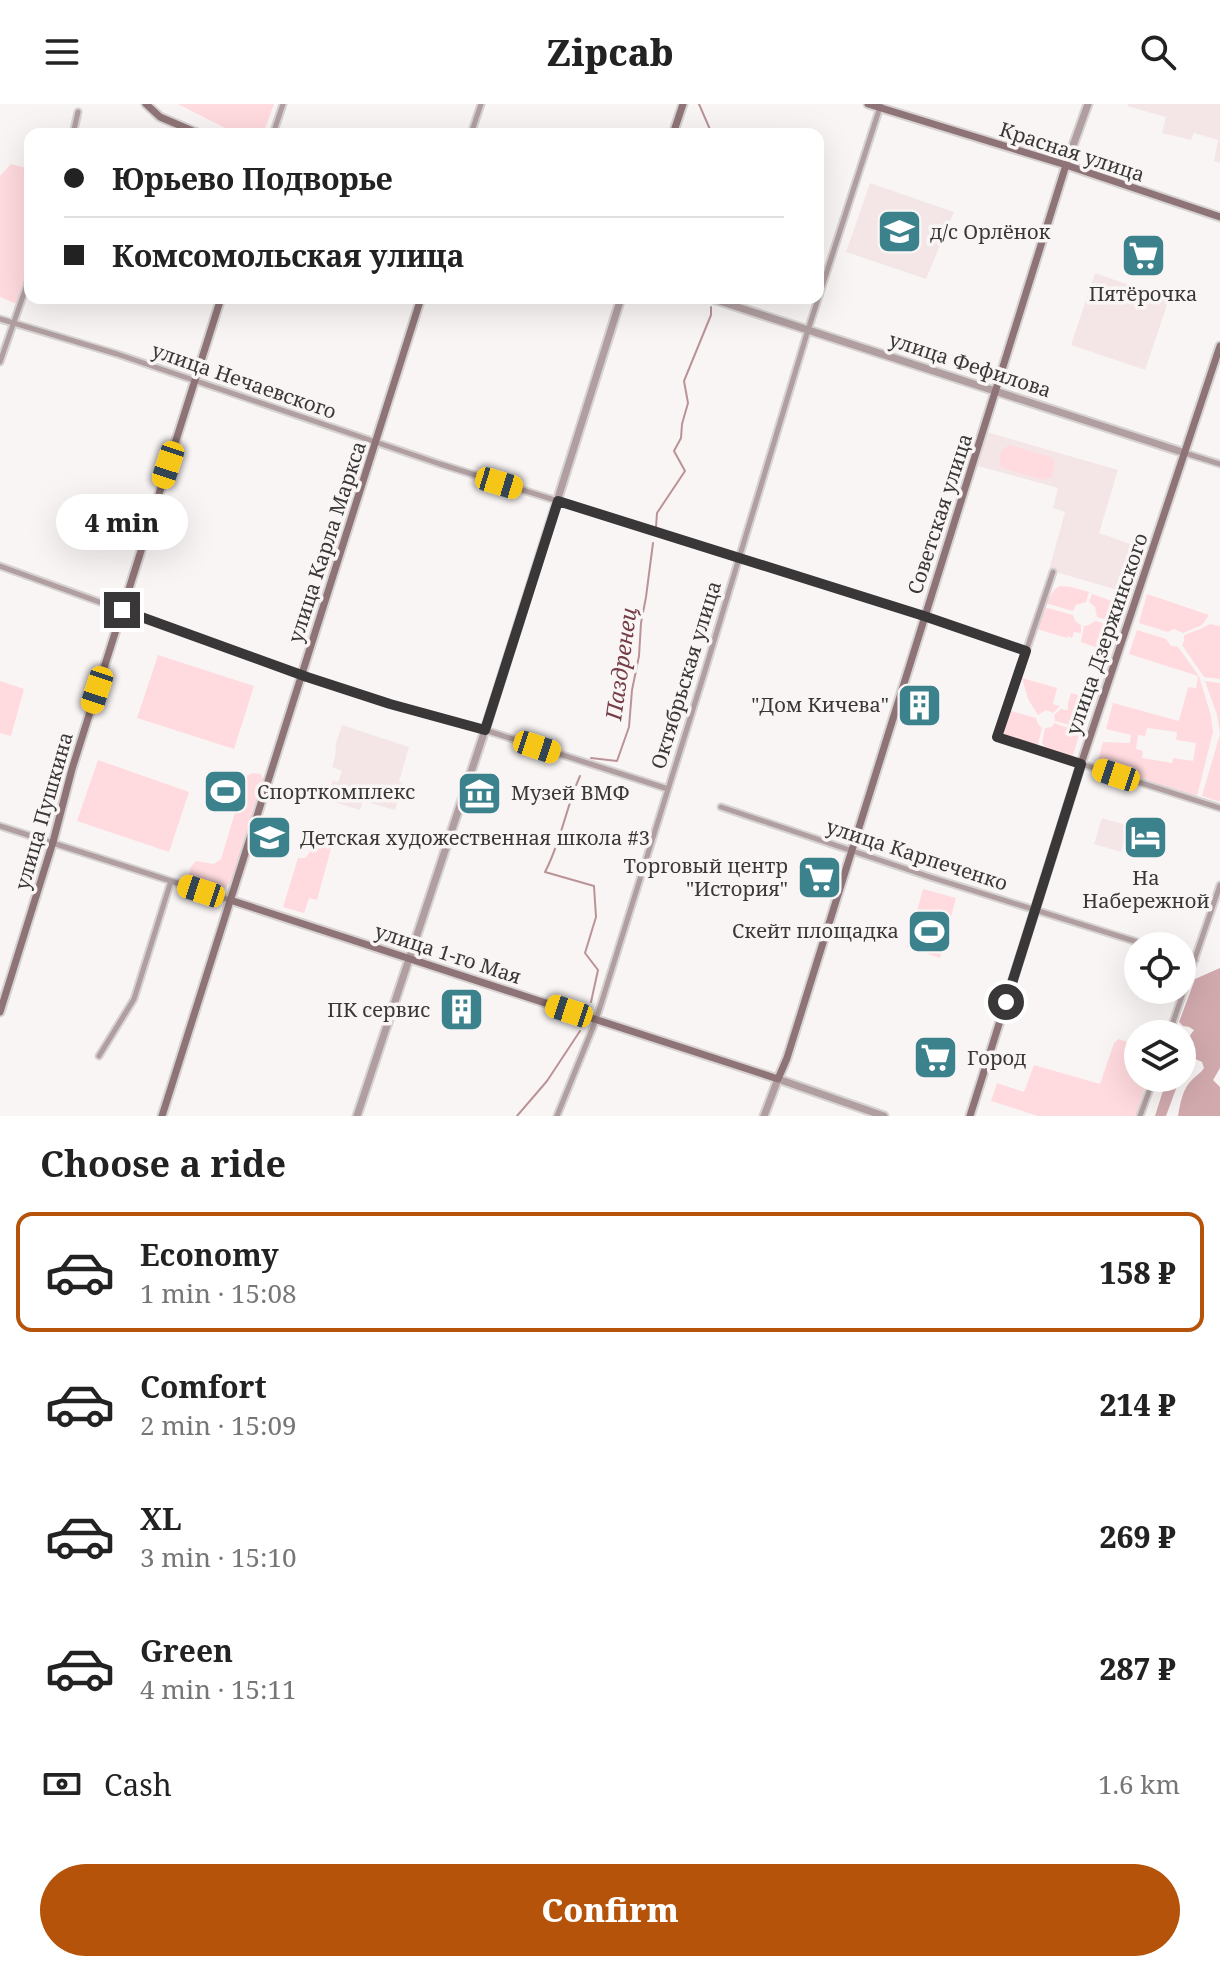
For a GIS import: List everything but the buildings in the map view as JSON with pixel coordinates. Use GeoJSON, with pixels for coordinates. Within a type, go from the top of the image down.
{"type":"FeatureCollection","features":[{"type":"Feature","properties":{"kind":"main road"},"geometry":{"type":"LineString","coordinates":[[146,104],[160,117],[186,128]]}},
{"type":"Feature","properties":{"kind":"main road"},"geometry":{"type":"LineString","coordinates":[[675,128],[683,104]]}},
{"type":"Feature","properties":{"kind":"main road","name":"Красная улица"},"geometry":{"type":"LineString","coordinates":[[868,104],[1066,165],[1220,217]]}},
{"type":"Feature","properties":{"kind":"main road","name":"Советская улица"},"geometry":{"type":"LineString","coordinates":[[778,1079],[1066,165]]}},
{"type":"Feature","properties":{"kind":"main road","name":"улица Пушкина"},"geometry":{"type":"LineString","coordinates":[[0,1012],[53,842],[72,769],[219,304]]}},
{"type":"Feature","properties":{"kind":"main road","name":"улица Карла Маркса"},"geometry":{"type":"LineString","coordinates":[[162,1116],[419,304]]}},
{"type":"Feature","properties":{"kind":"main road","name":"улица Дзержинского"},"geometry":{"type":"LineString","coordinates":[[970,1116],[1081,764],[1220,346]]}},
{"type":"Feature","properties":{"kind":"main road","name":"улица 1-го Мая"},"geometry":{"type":"LineString","coordinates":[[230,900],[778,1079]]}},
{"type":"Feature","properties":{"kind":"street"},"geometry":{"type":"LineString","coordinates":[[275,128],[283,104]]}},
{"type":"Feature","properties":{"kind":"street"},"geometry":{"type":"LineString","coordinates":[[473,128],[481,104]]}},
{"type":"Feature","properties":{"kind":"street","name":"Советская улица"},"geometry":{"type":"LineString","coordinates":[[1066,165],[1088,104]]}},
{"type":"Feature","properties":{"kind":"street","name":"Октябрьская улица"},"geometry":{"type":"LineString","coordinates":[[824,280],[880,106]]}},
{"type":"Feature","properties":{"kind":"street"},"geometry":{"type":"LineString","coordinates":[[74,128],[78,112]]}},
{"type":"Feature","properties":{"kind":"street"},"geometry":{"type":"LineString","coordinates":[[0,362],[24,293]]}},
{"type":"Feature","properties":{"kind":"street"},"geometry":{"type":"LineString","coordinates":[[357,1116],[485,730],[619,304]]}},
{"type":"Feature","properties":{"kind":"street","name":"улица Фефилова"},"geometry":{"type":"LineString","coordinates":[[728,304],[1220,464]]}},
{"type":"Feature","properties":{"kind":"street","name":"Октябрьская улица"},"geometry":{"type":"LineString","coordinates":[[557,1116],[596,1020],[816,304]]}},
{"type":"Feature","properties":{"kind":"street","name":"улица Нечаевского"},"geometry":{"type":"LineString","coordinates":[[0,319],[117,354],[376,442],[1026,651]]}},
{"type":"Feature","properties":{"kind":"street"},"geometry":{"type":"LineString","coordinates":[[0,566],[300,675],[668,789]]}},
{"type":"Feature","properties":{"kind":"street"},"geometry":{"type":"LineString","coordinates":[[1053,572],[997,737],[1220,808]]}},
{"type":"Feature","properties":{"kind":"street","name":"улица Карпеченко"},"geometry":{"type":"LineString","coordinates":[[721,807],[1124,938]]}},
{"type":"Feature","properties":{"kind":"street","name":"улица 1-го Мая"},"geometry":{"type":"LineString","coordinates":[[0,826],[230,900]]}},
{"type":"Feature","properties":{"kind":"street"},"geometry":{"type":"LineString","coordinates":[[99,1056],[134,999],[171,881]]}},
{"type":"Feature","properties":{"kind":"street"},"geometry":{"type":"LineString","coordinates":[[1196,957],[1220,885]]}},
{"type":"Feature","properties":{"kind":"street","name":"Советская улица"},"geometry":{"type":"LineString","coordinates":[[764,1116],[778,1079]]}},
{"type":"Feature","properties":{"kind":"street","name":"улица 1-го Мая"},"geometry":{"type":"LineString","coordinates":[[778,1079],[884,1116]]}},
{"type":"Feature","properties":{"kind":"street"},"geometry":{"type":"LineString","coordinates":[[1140,1116],[1149,1092]]}},
{"type":"Feature","properties":{"kind":"shaded area"},"geometry":{"type":"Polygon","coordinates":[[[178,104],[274,104],[265,128],[225,128],[178,104]]]}},
{"type":"Feature","properties":{"kind":"shaded area"},"geometry":{"type":"Polygon","coordinates":[[[1128,104],[1220,104],[1220,163],[1214,161],[1218,140],[1194,133],[1191,140],[1162,133],[1166,117],[1128,104]]]}},
{"type":"Feature","properties":{"kind":"shaded area"},"geometry":{"type":"Polygon","coordinates":[[[11,164],[24,167],[24,292],[17,304],[0,297],[0,176],[11,164]]]}},
{"type":"Feature","properties":{"kind":"shaded area","name":"д/с Орлёнок"},"geometry":{"type":"Polygon","coordinates":[[[870,183],[954,212],[926,279],[846,252],[870,183]]]}},
{"type":"Feature","properties":{"kind":"shaded area"},"geometry":{"type":"Polygon","coordinates":[[[1095,273],[1169,299],[1145,370],[1071,345],[1095,273]]]}},
{"type":"Feature","properties":{"kind":"shaded area"},"geometry":{"type":"Polygon","coordinates":[[[987,432],[1118,470],[1099,533],[1144,549],[1131,594],[1049,570],[1065,512],[1053,508],[1058,488],[978,466],[987,432]]]}},
{"type":"Feature","properties":{"kind":"shaded area"},"geometry":{"type":"Polygon","coordinates":[[[1009,445],[1051,457],[1055,463],[1052,477],[1044,480],[1002,468],[1000,455],[1009,445]]]}},
{"type":"Feature","properties":{"kind":"shaded area"},"geometry":{"type":"Polygon","coordinates":[[[1060,586],[1089,592],[1086,602],[1076,605],[1073,611],[1045,603],[1060,586]]]}},
{"type":"Feature","properties":{"kind":"shaded area"},"geometry":{"type":"Polygon","coordinates":[[[1092,594],[1120,604],[1114,622],[1097,617],[1095,607],[1089,602],[1092,594]]]}},
{"type":"Feature","properties":{"kind":"shaded area"},"geometry":{"type":"Polygon","coordinates":[[[1147,594],[1209,615],[1202,625],[1183,633],[1139,623],[1147,594]]]}},
{"type":"Feature","properties":{"kind":"shaded area"},"geometry":{"type":"Polygon","coordinates":[[[1044,607],[1073,615],[1081,625],[1081,633],[1074,632],[1072,638],[1067,638],[1037,629],[1044,607]]]}},
{"type":"Feature","properties":{"kind":"shaded area"},"geometry":{"type":"Polygon","coordinates":[[[1095,621],[1112,626],[1106,645],[1098,648],[1081,642],[1084,626],[1095,621]]]}},
{"type":"Feature","properties":{"kind":"shaded area"},"geometry":{"type":"Polygon","coordinates":[[[1210,624],[1220,626],[1220,679],[1204,677],[1182,645],[1184,635],[1210,624]]]}},
{"type":"Feature","properties":{"kind":"shaded area"},"geometry":{"type":"Polygon","coordinates":[[[1137,630],[1166,639],[1171,646],[1178,647],[1199,676],[1213,732],[1197,796],[1097,765],[1103,742],[1130,743],[1131,735],[1106,729],[1113,703],[1179,721],[1188,687],[1196,688],[1198,676],[1129,654],[1137,630]],[[1147,728],[1145,736],[1138,735],[1136,749],[1143,751],[1142,758],[1172,763],[1173,758],[1193,761],[1196,743],[1176,740],[1177,732],[1147,728]]]}},
{"type":"Feature","properties":{"kind":"shaded area"},"geometry":{"type":"Polygon","coordinates":[[[158,655],[254,686],[234,749],[137,718],[158,655]]]}},
{"type":"Feature","properties":{"kind":"shaded area"},"geometry":{"type":"Polygon","coordinates":[[[1022,678],[1057,688],[1053,704],[1060,706],[1053,713],[1046,710],[1038,715],[1028,699],[1022,678]]]}},
{"type":"Feature","properties":{"kind":"shaded area"},"geometry":{"type":"Polygon","coordinates":[[[0,681],[24,689],[11,736],[0,733],[0,681]]]}},
{"type":"Feature","properties":{"kind":"shaded area"},"geometry":{"type":"Polygon","coordinates":[[[1205,681],[1220,683],[1220,734],[1217,715],[1205,681]]]}},
{"type":"Feature","properties":{"kind":"shaded area"},"geometry":{"type":"Polygon","coordinates":[[[1071,693],[1078,695],[1086,709],[1081,728],[1055,721],[1054,715],[1062,708],[1068,710],[1071,693]]]}},
{"type":"Feature","properties":{"kind":"shaded area"},"geometry":{"type":"Polygon","coordinates":[[[1008,710],[1036,718],[1042,728],[1036,747],[1003,736],[1002,728],[1008,710]]]}},
{"type":"Feature","properties":{"kind":"shaded area"},"geometry":{"type":"Polygon","coordinates":[[[1054,723],[1080,732],[1072,758],[1048,751],[1042,743],[1045,728],[1052,727],[1054,723]]]}},
{"type":"Feature","properties":{"kind":"shaded area"},"geometry":{"type":"Polygon","coordinates":[[[342,725],[409,747],[395,810],[363,801],[360,810],[327,800],[333,780],[338,782],[342,771],[332,767],[342,725]]]}},
{"type":"Feature","properties":{"kind":"shaded area"},"geometry":{"type":"Polygon","coordinates":[[[1220,734],[1220,802],[1202,796],[1220,734]]]}},
{"type":"Feature","properties":{"kind":"shaded area"},"geometry":{"type":"Polygon","coordinates":[[[98,760],[189,792],[169,852],[77,821],[98,760]]]}},
{"type":"Feature","properties":{"kind":"shaded area"},"geometry":{"type":"Polygon","coordinates":[[[261,774],[263,779],[232,881],[225,888],[189,879],[190,868],[196,861],[214,864],[221,859],[246,776],[261,774]]]}},
{"type":"Feature","properties":{"kind":"shaded area"},"geometry":{"type":"Polygon","coordinates":[[[1102,818],[1129,826],[1121,852],[1094,844],[1102,818]]]}},
{"type":"Feature","properties":{"kind":"shaded area"},"geometry":{"type":"Polygon","coordinates":[[[332,845],[317,900],[309,898],[304,913],[283,907],[298,858],[305,858],[314,847],[332,845]]]}},
{"type":"Feature","properties":{"kind":"shaded area"},"geometry":{"type":"Polygon","coordinates":[[[923,889],[956,898],[940,958],[907,947],[923,889]]]}},
{"type":"Feature","properties":{"kind":"shaded area"},"geometry":{"type":"Polygon","coordinates":[[[1220,968],[1220,1068],[1213,1080],[1220,1087],[1220,1116],[1178,1116],[1184,1092],[1196,1092],[1196,1076],[1204,1068],[1202,1062],[1196,1059],[1196,1020],[1180,1020],[1186,1004],[1196,1004],[1196,979],[1220,968]]]}},
{"type":"Feature","properties":{"kind":"shaded area"},"geometry":{"type":"Polygon","coordinates":[[[1119,1039],[1124,1041],[1124,1092],[1144,1092],[1136,1116],[1038,1116],[991,1101],[997,1083],[1024,1092],[1034,1065],[1100,1084],[1114,1043],[1119,1039]]]}},
{"type":"Feature","properties":{"kind":"shaded area"},"geometry":{"type":"Polygon","coordinates":[[[1163,1092],[1175,1092],[1166,1116],[1155,1116],[1163,1092]]]}},
{"type":"Feature","properties":{"kind":"waterway","name":"Паздренец"},"geometry":{"type":"LineString","coordinates":[[699,104],[709,128]]}},
{"type":"Feature","properties":{"kind":"waterway","name":"Паздренец"},"geometry":{"type":"LineString","coordinates":[[656,527],[657,513],[685,471],[674,451],[681,438],[688,403],[684,381],[711,315],[711,307]]}},
{"type":"Feature","properties":{"kind":"waterway","name":"Паздренец"},"geometry":{"type":"LineString","coordinates":[[591,758],[617,761],[629,727],[653,543]]}},
{"type":"Feature","properties":{"kind":"waterway","name":"Паздренец"},"geometry":{"type":"LineString","coordinates":[[580,776],[545,872],[594,886],[596,917],[585,953],[598,970],[591,1002]]}},
{"type":"Feature","properties":{"kind":"waterway","name":"Паздренец"},"geometry":{"type":"LineString","coordinates":[[517,1116],[547,1081],[580,1031]]}},
{"type":"Feature","properties":{"kind":"place","name":"д/с Орлёнок"},"geometry":{"type":"Point","coordinates":[899,232]}},
{"type":"Feature","properties":{"kind":"place","name":"Пятёрочка"},"geometry":{"type":"Point","coordinates":[1143,255]}},
{"type":"Feature","properties":{"kind":"place","name":"\"Дом Кичева\""},"geometry":{"type":"Point","coordinates":[920,705]}},
{"type":"Feature","properties":{"kind":"place","name":"Спорткомплекс"},"geometry":{"type":"Point","coordinates":[226,792]}},
{"type":"Feature","properties":{"kind":"place","name":"Музей ВМФ"},"geometry":{"type":"Point","coordinates":[480,793]}},
{"type":"Feature","properties":{"kind":"place","name":"Детская художественная школа #3"},"geometry":{"type":"Point","coordinates":[269,838]}},
{"type":"Feature","properties":{"kind":"place","name":"На Набережной"},"geometry":{"type":"Point","coordinates":[1146,838]}},
{"type":"Feature","properties":{"kind":"place","name":"Торговый центр \"История\""},"geometry":{"type":"Point","coordinates":[819,878]}},
{"type":"Feature","properties":{"kind":"place","name":"Скейт площадка"},"geometry":{"type":"Point","coordinates":[930,931]}},
{"type":"Feature","properties":{"kind":"place","name":"ПК сервис"},"geometry":{"type":"Point","coordinates":[461,1010]}},
{"type":"Feature","properties":{"kind":"place","name":"Город"},"geometry":{"type":"Point","coordinates":[936,1058]}},
{"type":"Feature","properties":{"kind":"route"},"geometry":{"type":"LineString","coordinates":[[122,610],[307,677],[485,730],[558,501],[1026,651],[997,737],[1081,764],[1081,767],[1006,1002]]}}]}
